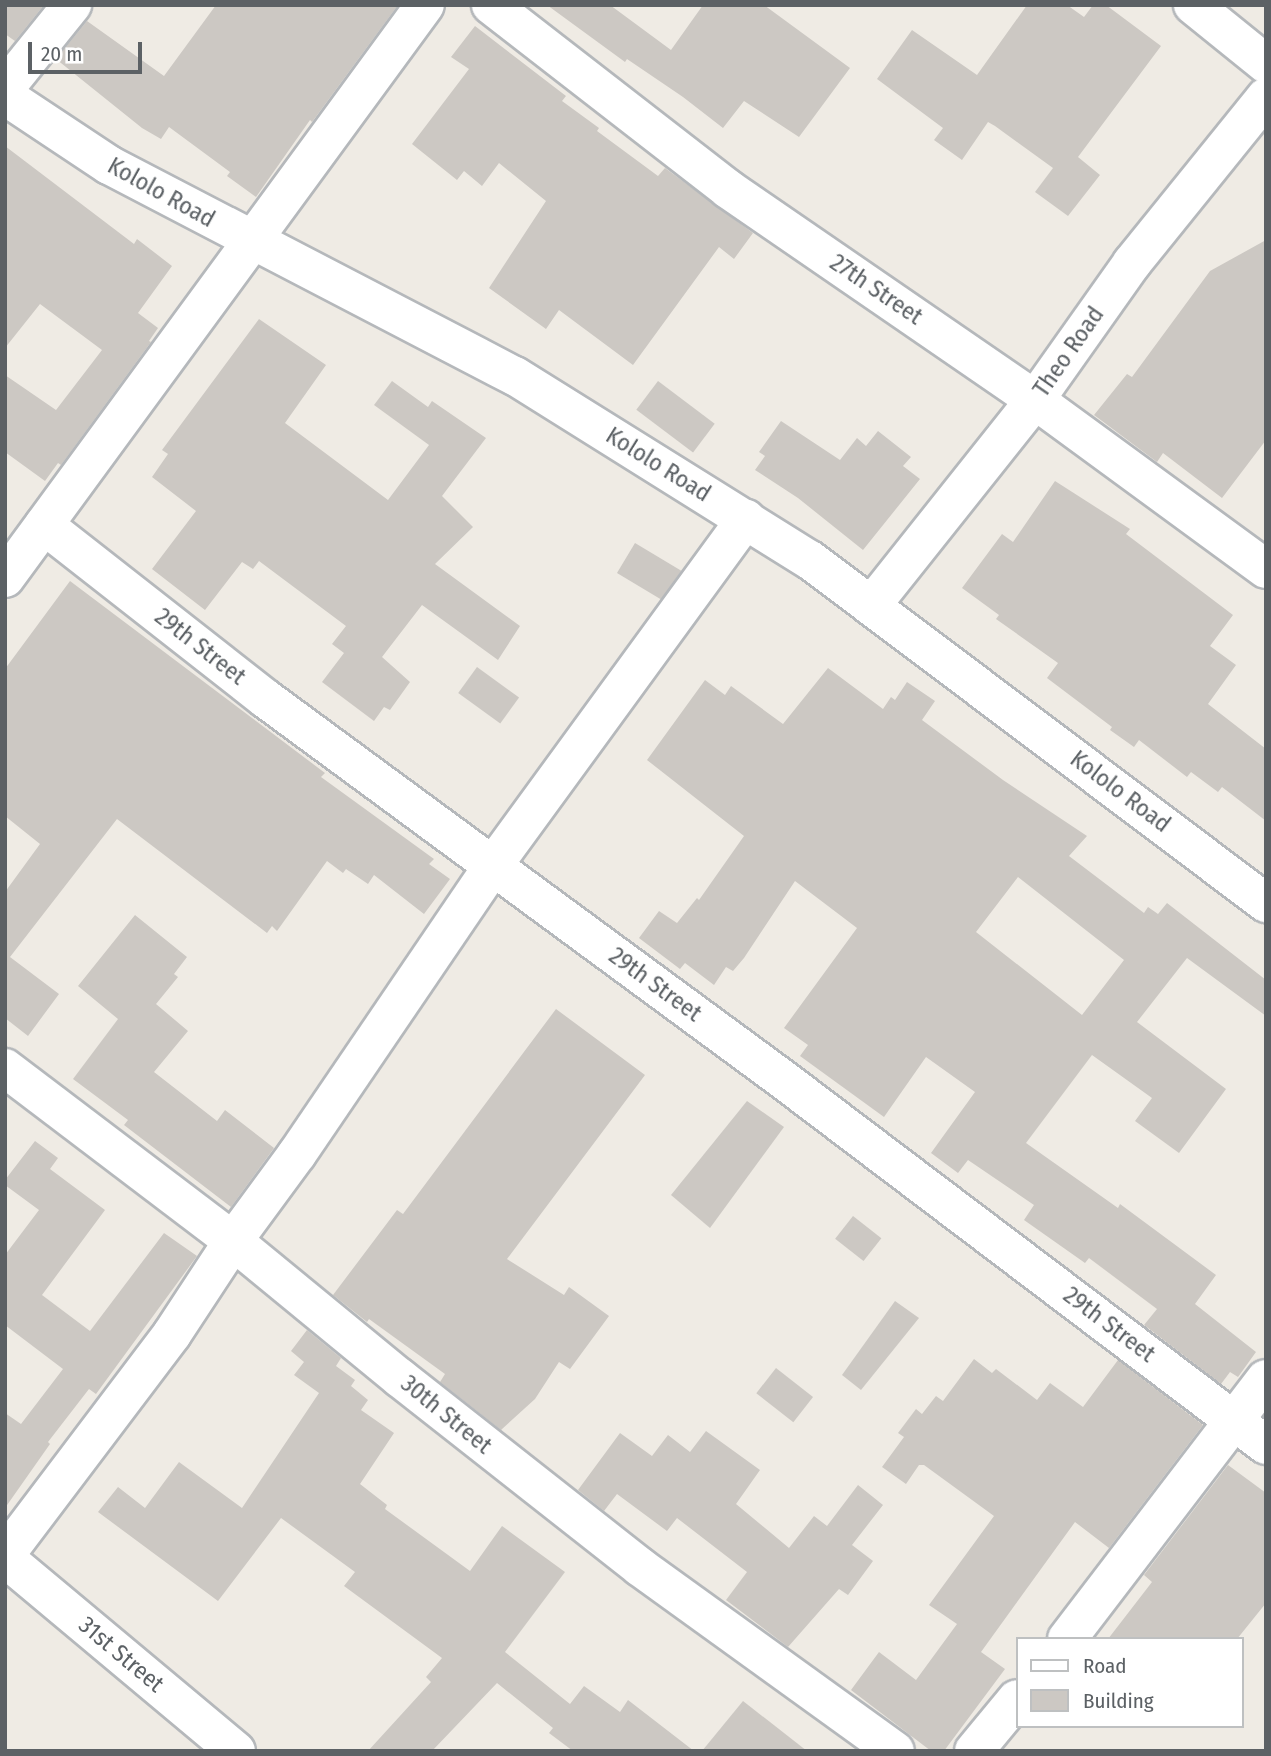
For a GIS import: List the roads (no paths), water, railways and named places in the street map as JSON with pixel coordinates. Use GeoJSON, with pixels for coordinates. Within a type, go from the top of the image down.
{"type":"FeatureCollection","features":[{"type":"Feature","properties":{"kind":"street"},"geometry":{"type":"LineString","coordinates":[[5,88],[72,5]]}},
{"type":"Feature","properties":{"kind":"street"},"geometry":{"type":"LineString","coordinates":[[5,578],[425,5]]}},
{"type":"Feature","properties":{"kind":"street","name":"27th Street"},"geometry":{"type":"LineString","coordinates":[[491,5],[728,189],[1035,400],[1266,569]]}},
{"type":"Feature","properties":{"kind":"street"},"geometry":{"type":"LineString","coordinates":[[1193,5],[1266,64]]}},
{"type":"Feature","properties":{"kind":"street","name":"Kololo Road"},"geometry":{"type":"LineString","coordinates":[[5,96],[108,166],[515,376],[746,519],[810,560],[1266,903]]}},
{"type":"Feature","properties":{"kind":"street","name":"Theo Road"},"geometry":{"type":"LineString","coordinates":[[871,606],[1035,400],[1132,264],[1266,97]]}},
{"type":"Feature","properties":{"kind":"street"},"geometry":{"type":"LineString","coordinates":[[5,1557],[173,1334],[233,1241],[297,1154],[492,867],[746,519]]}},
{"type":"Feature","properties":{"kind":"street","name":"29th Street"},"geometry":{"type":"LineString","coordinates":[[44,525],[266,699],[785,1081],[1266,1445]]}},
{"type":"Feature","properties":{"kind":"street","name":"30th Street"},"geometry":{"type":"LineString","coordinates":[[5,1069],[233,1241],[400,1378],[630,1559],[895,1751]]}},
{"type":"Feature","properties":{"kind":"street"},"geometry":{"type":"LineString","coordinates":[[1069,1637],[1266,1378]]}},
{"type":"Feature","properties":{"kind":"street","name":"31st Street"},"geometry":{"type":"LineString","coordinates":[[5,1557],[236,1751]]}},
{"type":"Feature","properties":{"kind":"street"},"geometry":{"type":"LineString","coordinates":[[974,1751],[1016,1700]]}}]}
